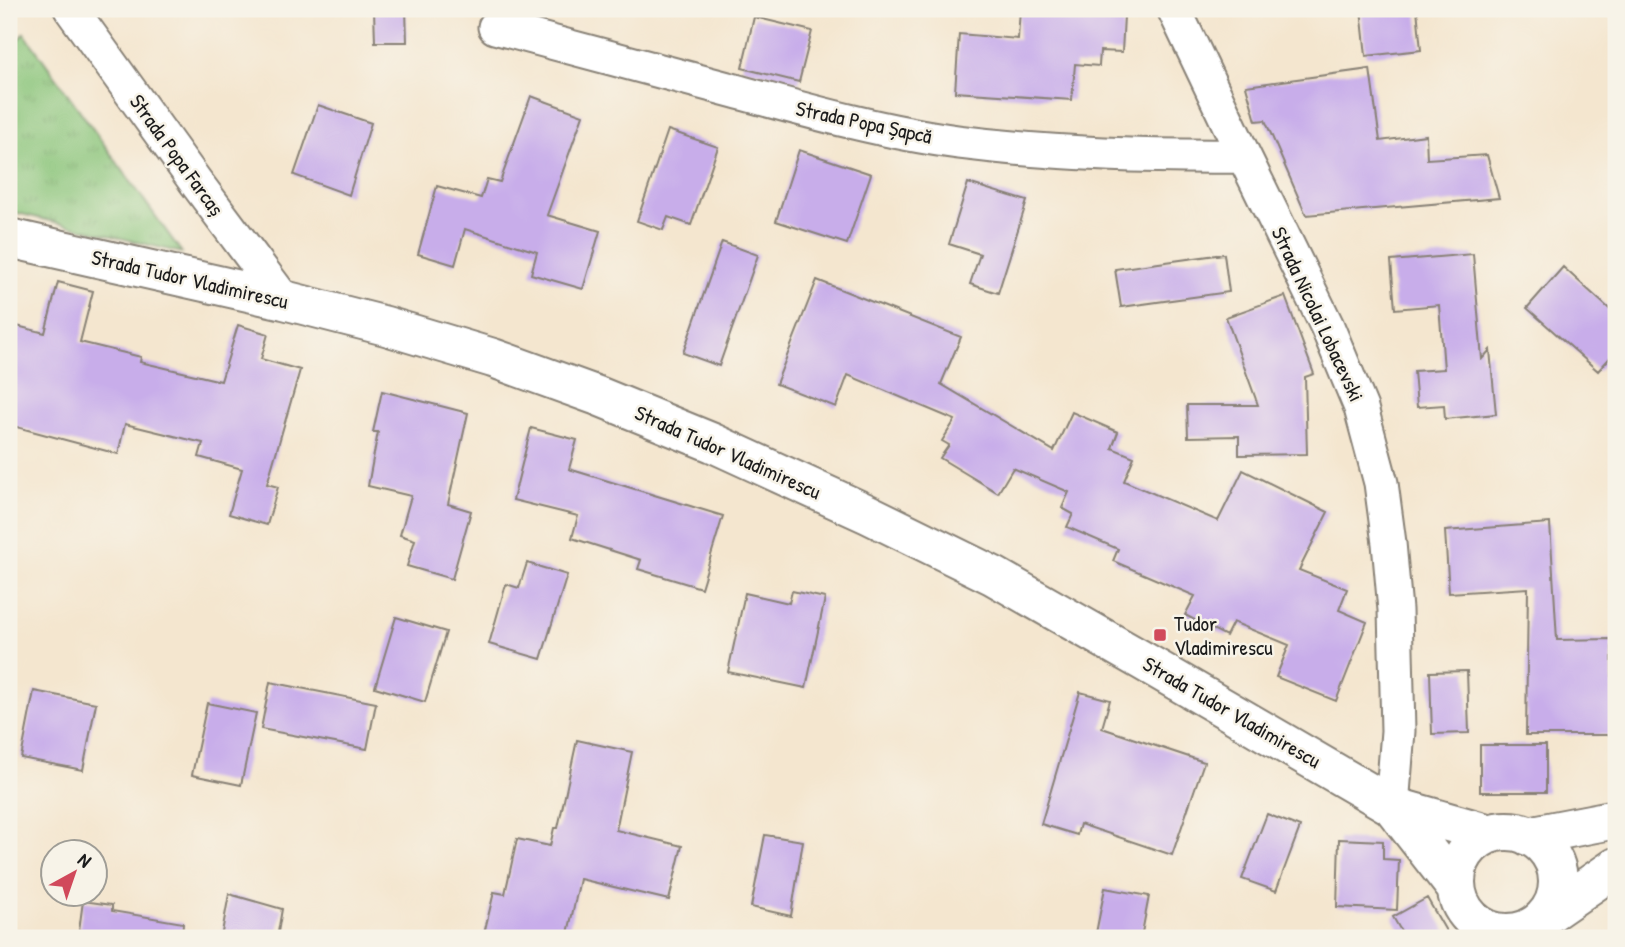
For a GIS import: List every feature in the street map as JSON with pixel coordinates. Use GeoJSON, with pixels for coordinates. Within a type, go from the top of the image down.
{"type":"FeatureCollection","features":[{"type":"Feature","properties":{"kind":"street","name":"Strada Popa Farcaș"},"geometry":{"type":"LineString","coordinates":[[71,9],[284,300]]}},
{"type":"Feature","properties":{"kind":"street","name":"Strada Nicolai Lobacevski"},"geometry":{"type":"LineString","coordinates":[[1174,9],[1332,337],[1362,408],[1381,483],[1395,610],[1398,731],[1392,806]]}},
{"type":"Feature","properties":{"kind":"street","name":"Strada Popa Șapcă"},"geometry":{"type":"LineString","coordinates":[[495,27],[807,110],[957,142],[1068,152],[1186,157],[1244,156]]}},
{"type":"Feature","properties":{"kind":"street","name":"Strada Tudor Vladimirescu"},"geometry":{"type":"LineString","coordinates":[[9,238],[284,300],[386,326],[493,358],[598,396],[737,454],[994,576],[1392,806],[1490,834]]}},
{"type":"Feature","properties":{"kind":"street","name":"Strada Tudor Vladimirescu"},"geometry":{"type":"LineString","coordinates":[[1392,806],[1457,888]]}},
{"type":"Feature","properties":{"kind":"street"},"geometry":{"type":"LineString","coordinates":[[1528,836],[1616,820]]}},
{"type":"Feature","properties":{"kind":"street"},"geometry":{"type":"LineString","coordinates":[[1545,916],[1554,902],[1558,887],[1557,871],[1551,856],[1541,844],[1528,836],[1509,831],[1490,834],[1475,842],[1464,855],[1457,871],[1457,888],[1460,903],[1468,916],[1489,934],[1513,933],[1531,927],[1616,867]]}},
{"type":"Feature","properties":{"kind":"green space"},"geometry":{"type":"Polygon","coordinates":[[[24,33],[182,253],[9,211],[9,51],[24,33]]]}},
{"type":"Feature","properties":{"kind":"building"},"geometry":{"type":"Polygon","coordinates":[[[374,9],[406,9],[407,42],[375,42],[374,9]]]}},
{"type":"Feature","properties":{"kind":"building"},"geometry":{"type":"Polygon","coordinates":[[[1020,9],[1124,16],[1122,52],[1100,51],[1099,66],[1075,64],[1072,100],[955,92],[959,34],[1018,39],[1020,9]]]}},
{"type":"Feature","properties":{"kind":"building"},"geometry":{"type":"Polygon","coordinates":[[[1361,9],[1417,9],[1421,50],[1366,56],[1361,9]]]}},
{"type":"Feature","properties":{"kind":"building"},"geometry":{"type":"Polygon","coordinates":[[[754,17],[812,31],[799,82],[742,68],[754,17]]]}},
{"type":"Feature","properties":{"kind":"building"},"geometry":{"type":"Polygon","coordinates":[[[1370,69],[1380,141],[1426,135],[1427,159],[1487,155],[1499,198],[1306,215],[1265,120],[1256,121],[1246,86],[1370,69]]]}},
{"type":"Feature","properties":{"kind":"building"},"geometry":{"type":"Polygon","coordinates":[[[531,96],[583,115],[547,215],[600,231],[583,289],[531,274],[537,252],[465,229],[455,265],[418,254],[437,186],[481,198],[487,179],[500,182],[531,96]]]}},
{"type":"Feature","properties":{"kind":"building"},"geometry":{"type":"Polygon","coordinates":[[[318,105],[371,123],[349,195],[294,175],[318,105]]]}},
{"type":"Feature","properties":{"kind":"building"},"geometry":{"type":"Polygon","coordinates":[[[668,130],[718,147],[691,225],[668,217],[663,230],[637,221],[668,130]]]}},
{"type":"Feature","properties":{"kind":"building"},"geometry":{"type":"Polygon","coordinates":[[[799,150],[871,174],[847,244],[776,221],[799,150]]]}},
{"type":"Feature","properties":{"kind":"building"},"geometry":{"type":"Polygon","coordinates":[[[968,183],[1027,201],[998,293],[970,284],[980,254],[949,244],[968,183]]]}},
{"type":"Feature","properties":{"kind":"building"},"geometry":{"type":"Polygon","coordinates":[[[722,242],[758,255],[719,366],[683,353],[722,242]]]}},
{"type":"Feature","properties":{"kind":"building"},"geometry":{"type":"Polygon","coordinates":[[[1224,254],[1229,292],[1121,307],[1115,269],[1224,254]]]}},
{"type":"Feature","properties":{"kind":"building"},"geometry":{"type":"Polygon","coordinates":[[[1473,254],[1482,359],[1490,350],[1496,414],[1445,419],[1444,405],[1417,407],[1414,371],[1444,369],[1439,305],[1395,309],[1391,261],[1473,254]]]}},
{"type":"Feature","properties":{"kind":"building"},"geometry":{"type":"Polygon","coordinates":[[[1563,267],[1616,315],[1616,351],[1598,371],[1527,308],[1563,267]]]}},
{"type":"Feature","properties":{"kind":"building"},"geometry":{"type":"Polygon","coordinates":[[[817,280],[961,337],[941,384],[1054,451],[1072,412],[1118,432],[1112,448],[1134,457],[1124,481],[1218,521],[1243,470],[1328,512],[1299,570],[1347,589],[1339,610],[1367,622],[1336,701],[1276,677],[1289,645],[1233,622],[1226,636],[1185,615],[1195,596],[1113,561],[1118,549],[1067,527],[1073,514],[1062,508],[1069,492],[1013,468],[998,493],[940,458],[949,445],[942,441],[955,420],[848,375],[836,407],[776,384],[817,280]]]}},
{"type":"Feature","properties":{"kind":"building"},"geometry":{"type":"Polygon","coordinates":[[[58,282],[93,291],[80,342],[141,357],[140,362],[221,381],[238,325],[268,334],[261,359],[300,370],[267,484],[278,487],[267,525],[229,514],[242,469],[199,457],[203,443],[125,424],[118,454],[9,425],[9,324],[45,333],[58,282]]]}},
{"type":"Feature","properties":{"kind":"building"},"geometry":{"type":"Polygon","coordinates":[[[1285,296],[1314,374],[1305,377],[1307,454],[1239,455],[1239,436],[1188,437],[1187,405],[1258,405],[1226,317],[1285,296]]]}},
{"type":"Feature","properties":{"kind":"building"},"geometry":{"type":"Polygon","coordinates":[[[382,391],[468,413],[448,504],[471,511],[452,579],[407,566],[415,540],[400,535],[411,496],[368,486],[378,432],[373,432],[382,391]]]}},
{"type":"Feature","properties":{"kind":"building"},"geometry":{"type":"Polygon","coordinates":[[[531,428],[577,440],[569,469],[723,516],[701,588],[638,569],[641,560],[572,538],[578,516],[513,500],[531,428]]]}},
{"type":"Feature","properties":{"kind":"building"},"geometry":{"type":"Polygon","coordinates":[[[1550,523],[1557,640],[1612,639],[1613,735],[1526,735],[1528,588],[1449,593],[1445,531],[1550,523]]]}},
{"type":"Feature","properties":{"kind":"building"},"geometry":{"type":"Polygon","coordinates":[[[527,563],[567,575],[541,659],[489,644],[506,584],[519,588],[527,563]]]}},
{"type":"Feature","properties":{"kind":"building"},"geometry":{"type":"Polygon","coordinates":[[[792,591],[825,598],[806,688],[728,672],[745,593],[789,603],[792,591]]]}},
{"type":"Feature","properties":{"kind":"building"},"geometry":{"type":"Polygon","coordinates":[[[396,617],[446,632],[425,702],[375,687],[396,617]]]}},
{"type":"Feature","properties":{"kind":"building"},"geometry":{"type":"Polygon","coordinates":[[[1467,671],[1469,733],[1432,734],[1430,672],[1467,671]]]}},
{"type":"Feature","properties":{"kind":"building"},"geometry":{"type":"Polygon","coordinates":[[[270,682],[376,703],[367,749],[261,729],[270,682]]]}},
{"type":"Feature","properties":{"kind":"building"},"geometry":{"type":"Polygon","coordinates":[[[34,691],[96,703],[83,770],[21,758],[34,691]]]}},
{"type":"Feature","properties":{"kind":"building"},"geometry":{"type":"Polygon","coordinates":[[[1080,692],[1110,700],[1102,728],[1204,762],[1172,855],[1080,824],[1077,835],[1041,824],[1080,692]]]}},
{"type":"Feature","properties":{"kind":"building"},"geometry":{"type":"Polygon","coordinates":[[[207,703],[256,713],[241,785],[192,775],[207,703]]]}},
{"type":"Feature","properties":{"kind":"building"},"geometry":{"type":"Polygon","coordinates":[[[577,740],[632,752],[616,830],[682,846],[669,900],[580,879],[567,938],[483,938],[494,892],[505,894],[517,839],[550,846],[554,828],[558,828],[577,740]]]}},
{"type":"Feature","properties":{"kind":"building"},"geometry":{"type":"Polygon","coordinates":[[[1480,745],[1546,745],[1546,792],[1480,792],[1480,745]]]}},
{"type":"Feature","properties":{"kind":"building"},"geometry":{"type":"Polygon","coordinates":[[[1267,814],[1300,827],[1276,891],[1242,879],[1267,814]]]}},
{"type":"Feature","properties":{"kind":"building"},"geometry":{"type":"Polygon","coordinates":[[[765,835],[803,841],[791,916],[751,907],[765,835]]]}},
{"type":"Feature","properties":{"kind":"building"},"geometry":{"type":"Polygon","coordinates":[[[1339,839],[1383,841],[1383,859],[1399,860],[1397,910],[1337,907],[1339,839]]]}},
{"type":"Feature","properties":{"kind":"building"},"geometry":{"type":"Polygon","coordinates":[[[1105,888],[1149,896],[1141,938],[1095,938],[1105,888]]]}},
{"type":"Feature","properties":{"kind":"building"},"geometry":{"type":"Polygon","coordinates":[[[229,894],[282,909],[277,938],[221,938],[229,894]]]}},
{"type":"Feature","properties":{"kind":"building"},"geometry":{"type":"Polygon","coordinates":[[[1427,898],[1450,938],[1405,938],[1393,917],[1427,898]]]}},
{"type":"Feature","properties":{"kind":"building"},"geometry":{"type":"Polygon","coordinates":[[[108,904],[112,905],[112,911],[183,923],[182,938],[78,938],[82,908],[108,908],[108,904]]]}},
{"type":"Feature","properties":{"kind":"place","name":"Tudor Vladimirescu"},"geometry":{"type":"Point","coordinates":[1160,635]}}]}
